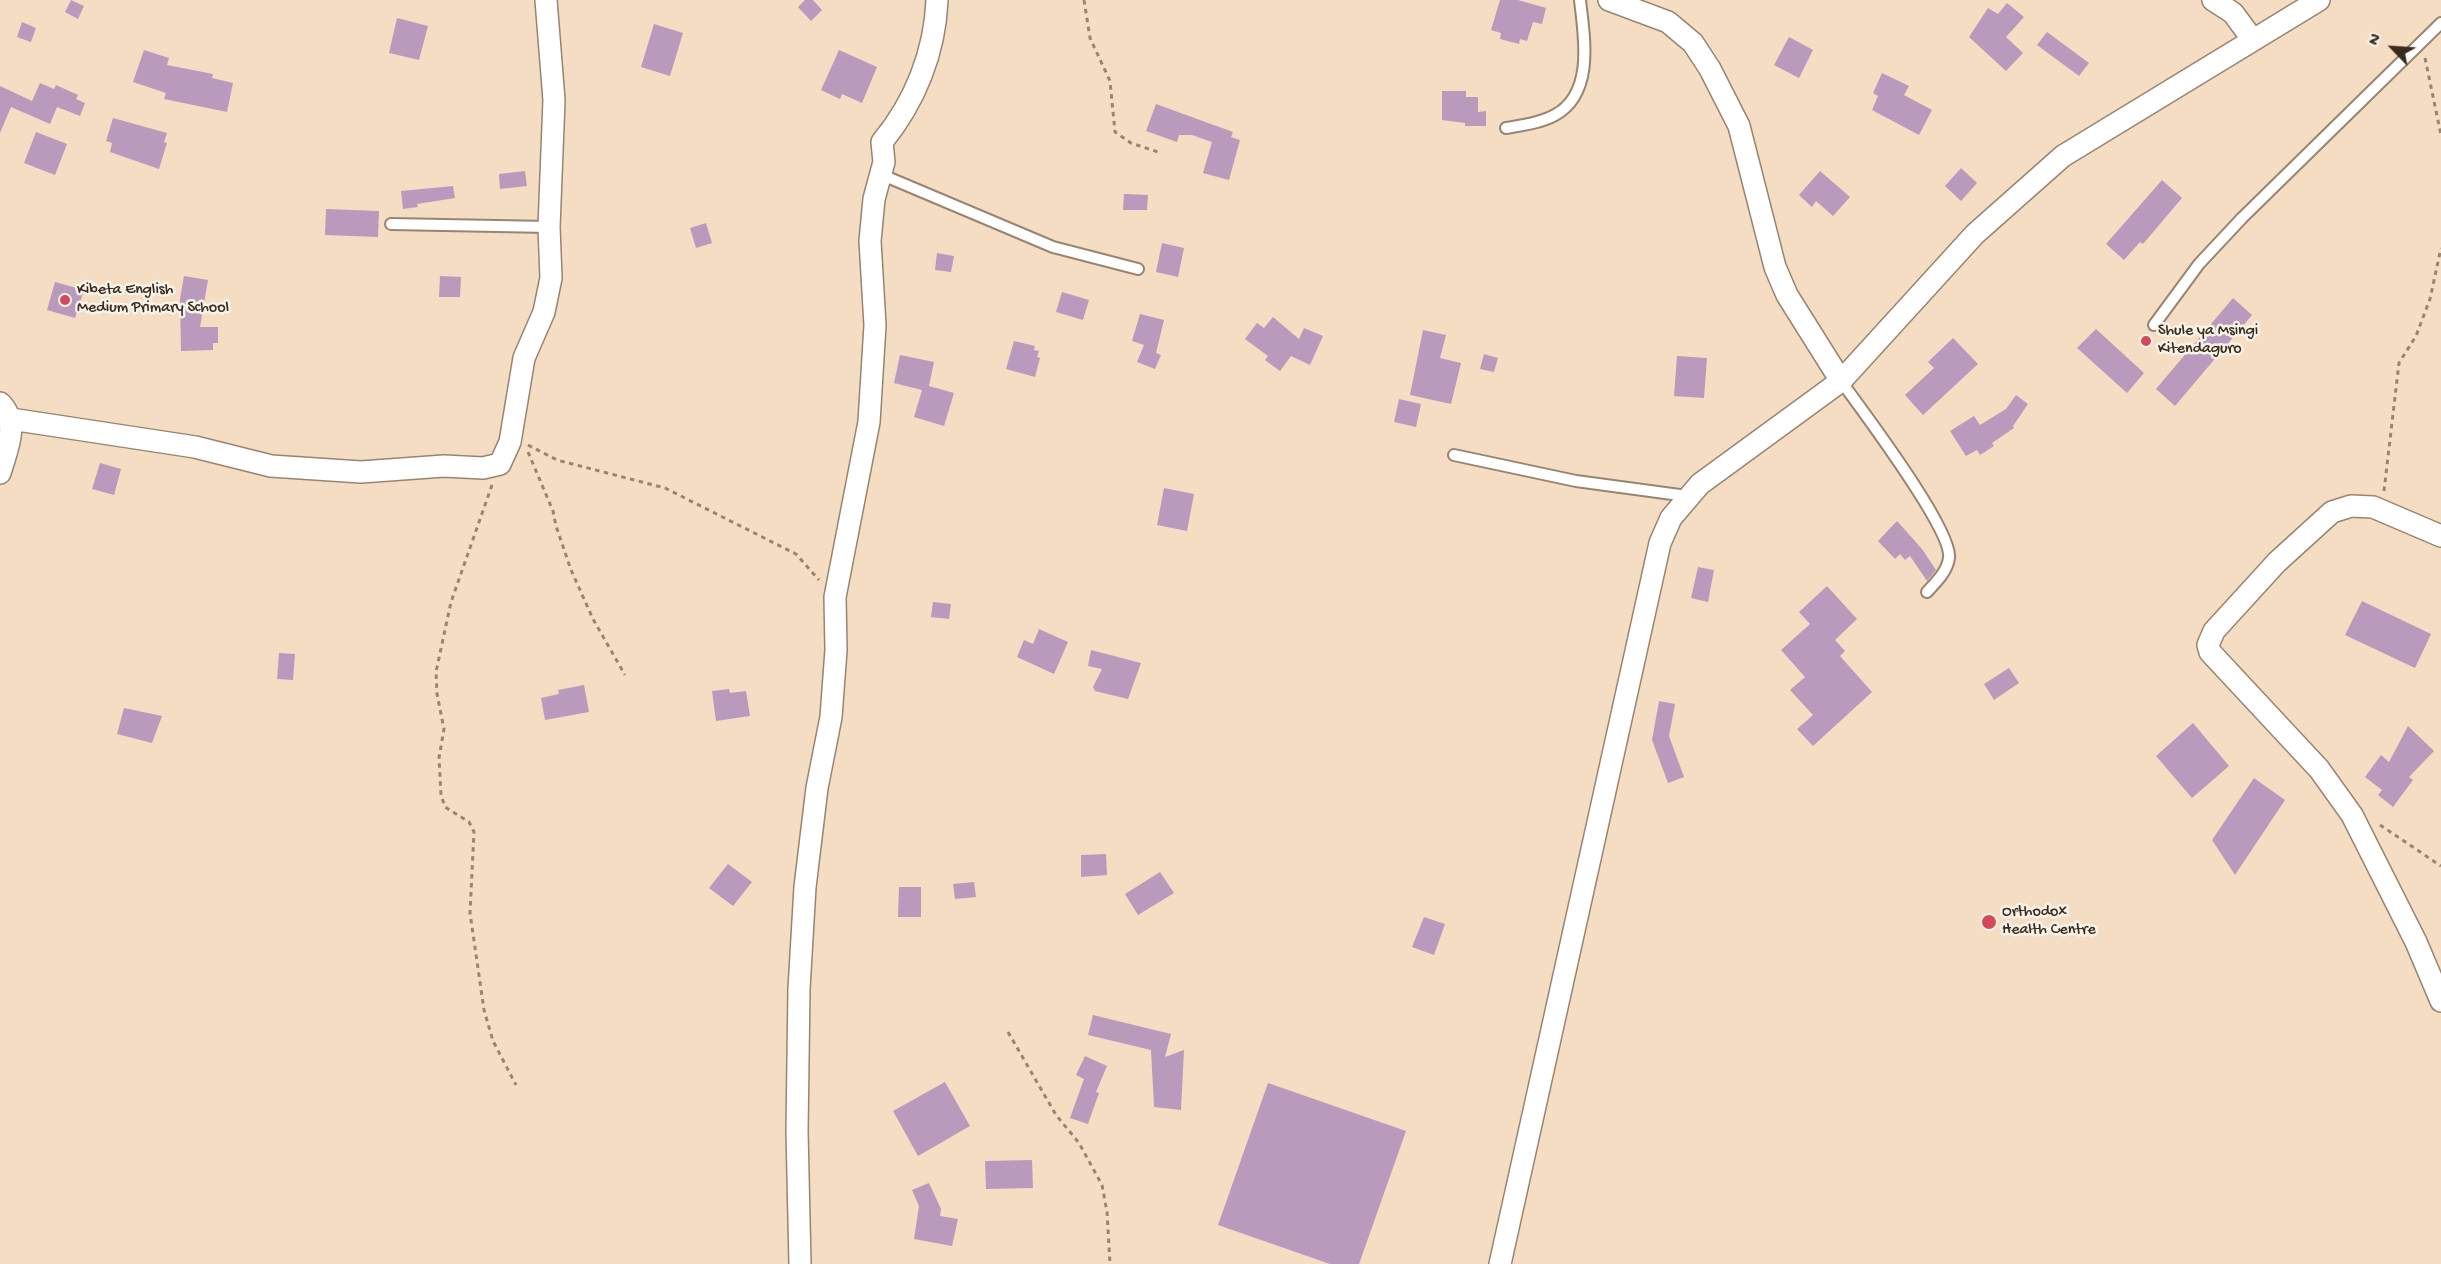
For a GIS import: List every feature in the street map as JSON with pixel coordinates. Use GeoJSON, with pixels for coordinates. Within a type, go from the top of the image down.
{"type":"FeatureCollection","features":[{"type":"Feature","properties":{"kind":"street"},"geometry":{"type":"LineString","coordinates":[[0,473],[9,445],[5,411],[195,447],[271,466],[361,472],[433,466],[483,468],[500,464],[510,442],[524,358],[550,292],[549,227],[554,100],[546,0]]}},
{"type":"Feature","properties":{"kind":"street"},"geometry":{"type":"LineString","coordinates":[[800,1264],[797,1131],[800,956],[806,876],[817,789],[831,717],[836,650],[835,597],[869,422],[875,325],[870,241],[874,199],[884,162],[882,142],[910,105],[920,81],[932,36],[937,0]]}},
{"type":"Feature","properties":{"kind":"street"},"geometry":{"type":"LineString","coordinates":[[1609,0],[1668,22],[1693,43],[1710,69],[1739,126],[1775,267],[1798,316],[1841,381]]}},
{"type":"Feature","properties":{"kind":"street"},"geometry":{"type":"LineString","coordinates":[[2213,0],[2233,13],[2253,40]]}},
{"type":"Feature","properties":{"kind":"street"},"geometry":{"type":"LineString","coordinates":[[1500,1264],[1660,543],[1671,518],[1687,496],[1757,439],[1841,381],[1975,234],[2063,156],[2319,0]]}},
{"type":"Feature","properties":{"kind":"street"},"geometry":{"type":"LineString","coordinates":[[2441,536],[2384,511],[2351,506],[2332,512],[2277,562],[2214,631],[2208,648],[2319,769],[2352,815],[2416,942],[2441,1001]]}},
{"type":"Feature","properties":{"kind":"lane"},"geometry":{"type":"LineString","coordinates":[[1506,129],[1556,114],[1570,101],[1575,92],[1586,50],[1580,0]]}},
{"type":"Feature","properties":{"kind":"lane"},"geometry":{"type":"LineString","coordinates":[[2154,325],[2199,264],[2242,218],[2441,23]]}},
{"type":"Feature","properties":{"kind":"lane"},"geometry":{"type":"LineString","coordinates":[[880,174],[1053,247],[1138,269]]}},
{"type":"Feature","properties":{"kind":"lane"},"geometry":{"type":"LineString","coordinates":[[392,224],[549,227]]}},
{"type":"Feature","properties":{"kind":"lane"},"geometry":{"type":"LineString","coordinates":[[1841,381],[1922,499],[1946,543],[1949,557],[1944,573],[1927,592]]}},
{"type":"Feature","properties":{"kind":"lane"},"geometry":{"type":"LineString","coordinates":[[1454,455],[1576,481],[1687,496]]}},
{"type":"Feature","properties":{"kind":"path"},"geometry":{"type":"LineString","coordinates":[[1084,0],[1090,38],[1110,81],[1115,132],[1131,143],[1161,153]]}},
{"type":"Feature","properties":{"kind":"path"},"geometry":{"type":"LineString","coordinates":[[2421,43],[2441,135]]}},
{"type":"Feature","properties":{"kind":"path"},"geometry":{"type":"LineString","coordinates":[[2384,511],[2384,477],[2399,363],[2416,336],[2430,299],[2441,248]]}},
{"type":"Feature","properties":{"kind":"path"},"geometry":{"type":"LineString","coordinates":[[625,675],[593,619],[571,570],[556,526],[554,511],[522,438],[534,449],[557,460],[665,488],[714,511],[796,554],[835,597]]}},
{"type":"Feature","properties":{"kind":"path"},"geometry":{"type":"LineString","coordinates":[[500,464],[451,602],[435,679],[445,732],[439,752],[441,795],[445,807],[470,822],[474,832],[470,913],[486,1024],[516,1084]]}},
{"type":"Feature","properties":{"kind":"path"},"geometry":{"type":"LineString","coordinates":[[2373,820],[2441,866]]}},
{"type":"Feature","properties":{"kind":"path"},"geometry":{"type":"LineString","coordinates":[[1008,1032],[1056,1114],[1083,1149],[1102,1185],[1108,1222],[1110,1264]]}},
{"type":"Feature","properties":{"kind":"building"},"geometry":{"type":"Polygon","coordinates":[[[71,0],[84,6],[78,19],[65,12],[71,0]]]}},
{"type":"Feature","properties":{"kind":"building"},"geometry":{"type":"Polygon","coordinates":[[[805,0],[813,0],[822,10],[811,21],[798,7],[805,0]]]}},
{"type":"Feature","properties":{"kind":"building"},"geometry":{"type":"Polygon","coordinates":[[[1500,0],[1518,0],[1546,8],[1542,24],[1533,22],[1527,41],[1520,39],[1519,44],[1500,39],[1501,33],[1491,30],[1500,0]]]}},
{"type":"Feature","properties":{"kind":"building"},"geometry":{"type":"Polygon","coordinates":[[[2007,3],[2024,17],[2006,37],[2023,53],[2006,71],[1969,37],[1988,8],[1998,14],[2007,3]]]}},
{"type":"Feature","properties":{"kind":"building"},"geometry":{"type":"Polygon","coordinates":[[[397,18],[428,26],[419,60],[389,53],[397,18]]]}},
{"type":"Feature","properties":{"kind":"building"},"geometry":{"type":"Polygon","coordinates":[[[22,22],[36,28],[31,42],[17,37],[22,22]]]}},
{"type":"Feature","properties":{"kind":"building"},"geometry":{"type":"Polygon","coordinates":[[[654,24],[683,33],[670,76],[641,67],[654,24]]]}},
{"type":"Feature","properties":{"kind":"building"},"geometry":{"type":"Polygon","coordinates":[[[2047,32],[2089,63],[2079,76],[2037,45],[2047,32]]]}},
{"type":"Feature","properties":{"kind":"building"},"geometry":{"type":"Polygon","coordinates":[[[1789,37],[1813,50],[1799,78],[1774,65],[1789,37]]]}},
{"type":"Feature","properties":{"kind":"building"},"geometry":{"type":"Polygon","coordinates":[[[144,50],[169,58],[167,65],[213,74],[212,78],[233,83],[227,112],[164,99],[166,93],[133,82],[144,50]]]}},
{"type":"Feature","properties":{"kind":"building"},"geometry":{"type":"Polygon","coordinates":[[[839,50],[877,67],[862,103],[842,94],[840,99],[821,90],[839,50]]]}},
{"type":"Feature","properties":{"kind":"building"},"geometry":{"type":"Polygon","coordinates":[[[1882,73],[1909,86],[1904,95],[1932,110],[1919,135],[1872,110],[1878,96],[1873,93],[1882,73]]]}},
{"type":"Feature","properties":{"kind":"building"},"geometry":{"type":"Polygon","coordinates":[[[40,83],[54,89],[56,85],[78,95],[76,99],[85,103],[80,116],[57,107],[50,124],[11,107],[0,133],[0,86],[32,101],[40,83]]]}},
{"type":"Feature","properties":{"kind":"building"},"geometry":{"type":"Polygon","coordinates":[[[1442,91],[1466,91],[1466,97],[1478,97],[1478,112],[1486,111],[1486,126],[1465,126],[1465,123],[1442,120],[1442,91]]]}},
{"type":"Feature","properties":{"kind":"building"},"geometry":{"type":"Polygon","coordinates":[[[1156,104],[1233,132],[1231,137],[1240,140],[1229,180],[1203,173],[1212,142],[1192,135],[1179,135],[1177,142],[1146,131],[1156,104]]]}},
{"type":"Feature","properties":{"kind":"building"},"geometry":{"type":"Polygon","coordinates":[[[113,118],[167,133],[164,142],[167,143],[159,169],[110,152],[112,143],[106,141],[113,118]]]}},
{"type":"Feature","properties":{"kind":"building"},"geometry":{"type":"Polygon","coordinates":[[[36,132],[67,144],[55,175],[24,163],[36,132]]]}},
{"type":"Feature","properties":{"kind":"building"},"geometry":{"type":"Polygon","coordinates":[[[1961,168],[1977,183],[1961,201],[1945,186],[1961,168]]]}},
{"type":"Feature","properties":{"kind":"building"},"geometry":{"type":"Polygon","coordinates":[[[525,171],[527,186],[500,189],[499,174],[525,171]]]}},
{"type":"Feature","properties":{"kind":"building"},"geometry":{"type":"Polygon","coordinates":[[[1820,171],[1850,197],[1833,216],[1816,201],[1812,207],[1799,195],[1820,171]]]}},
{"type":"Feature","properties":{"kind":"building"},"geometry":{"type":"Polygon","coordinates":[[[2162,180],[2182,198],[2143,244],[2140,242],[2124,260],[2106,244],[2162,180]]]}},
{"type":"Feature","properties":{"kind":"building"},"geometry":{"type":"Polygon","coordinates":[[[453,186],[455,198],[417,204],[418,207],[403,209],[401,191],[453,186]]]}},
{"type":"Feature","properties":{"kind":"building"},"geometry":{"type":"Polygon","coordinates":[[[1124,194],[1148,195],[1147,210],[1123,210],[1124,194]]]}},
{"type":"Feature","properties":{"kind":"building"},"geometry":{"type":"Polygon","coordinates":[[[326,209],[379,211],[378,237],[325,235],[326,209]]]}},
{"type":"Feature","properties":{"kind":"building"},"geometry":{"type":"Polygon","coordinates":[[[706,223],[712,243],[696,248],[690,228],[706,223]]]}},
{"type":"Feature","properties":{"kind":"building"},"geometry":{"type":"Polygon","coordinates":[[[1162,243],[1184,248],[1178,277],[1156,272],[1162,243]]]}},
{"type":"Feature","properties":{"kind":"building"},"geometry":{"type":"Polygon","coordinates":[[[937,253],[954,256],[951,272],[935,270],[937,253]]]}},
{"type":"Feature","properties":{"kind":"building"},"geometry":{"type":"Polygon","coordinates":[[[184,276],[208,280],[200,327],[218,327],[218,343],[213,343],[213,350],[181,351],[180,299],[184,276]]]}},
{"type":"Feature","properties":{"kind":"building"},"geometry":{"type":"Polygon","coordinates":[[[440,276],[461,277],[460,297],[439,297],[440,276]]]}},
{"type":"Feature","properties":{"kind":"building","name":"Kibeta English Medium Primary School"},"geometry":{"type":"Polygon","coordinates":[[[55,282],[84,290],[75,318],[47,310],[55,282]]]}},
{"type":"Feature","properties":{"kind":"building"},"geometry":{"type":"Polygon","coordinates":[[[1062,292],[1089,300],[1083,320],[1056,312],[1062,292]]]}},
{"type":"Feature","properties":{"kind":"building"},"geometry":{"type":"Polygon","coordinates":[[[2233,298],[2252,315],[2175,406],[2156,389],[2233,298]]]}},
{"type":"Feature","properties":{"kind":"building"},"geometry":{"type":"Polygon","coordinates":[[[1140,314],[1164,320],[1156,353],[1161,355],[1155,369],[1137,362],[1144,345],[1132,341],[1140,314]]]}},
{"type":"Feature","properties":{"kind":"building"},"geometry":{"type":"Polygon","coordinates":[[[1273,317],[1299,339],[1304,328],[1323,336],[1310,365],[1291,356],[1280,371],[1265,360],[1268,356],[1245,339],[1257,323],[1264,328],[1273,317]]]}},
{"type":"Feature","properties":{"kind":"building"},"geometry":{"type":"Polygon","coordinates":[[[2096,329],[2144,373],[2127,393],[2077,348],[2096,329]]]}},
{"type":"Feature","properties":{"kind":"building"},"geometry":{"type":"Polygon","coordinates":[[[1423,330],[1446,335],[1440,358],[1461,363],[1451,404],[1410,395],[1423,330]]]}},
{"type":"Feature","properties":{"kind":"building"},"geometry":{"type":"Polygon","coordinates":[[[1953,338],[1978,364],[1923,415],[1905,395],[1934,368],[1928,362],[1953,338]]]}},
{"type":"Feature","properties":{"kind":"building"},"geometry":{"type":"Polygon","coordinates":[[[1014,341],[1035,346],[1034,350],[1039,351],[1037,357],[1040,358],[1035,377],[1006,369],[1014,341]]]}},
{"type":"Feature","properties":{"kind":"building"},"geometry":{"type":"Polygon","coordinates":[[[1484,354],[1498,358],[1494,372],[1480,369],[1484,354]]]}},
{"type":"Feature","properties":{"kind":"building"},"geometry":{"type":"Polygon","coordinates":[[[900,355],[934,362],[929,386],[954,393],[944,426],[914,417],[922,390],[894,383],[900,355]]]}},
{"type":"Feature","properties":{"kind":"building"},"geometry":{"type":"Polygon","coordinates":[[[1677,356],[1707,358],[1704,398],[1674,396],[1677,356]]]}},
{"type":"Feature","properties":{"kind":"building"},"geometry":{"type":"Polygon","coordinates":[[[2016,395],[2028,404],[2013,426],[2014,428],[1992,443],[1994,446],[1980,455],[1977,450],[1966,456],[1950,431],[1974,416],[1980,425],[2006,409],[2016,395]]]}},
{"type":"Feature","properties":{"kind":"building"},"geometry":{"type":"Polygon","coordinates":[[[1399,399],[1421,404],[1416,427],[1394,422],[1399,399]]]}},
{"type":"Feature","properties":{"kind":"building"},"geometry":{"type":"Polygon","coordinates":[[[100,463],[121,469],[114,495],[92,489],[100,463]]]}},
{"type":"Feature","properties":{"kind":"building"},"geometry":{"type":"Polygon","coordinates":[[[1164,488],[1194,494],[1187,531],[1157,525],[1164,488]]]}},
{"type":"Feature","properties":{"kind":"building"},"geometry":{"type":"Polygon","coordinates":[[[1897,521],[1922,549],[1936,570],[1927,581],[1910,556],[1905,560],[1900,554],[1895,559],[1878,541],[1897,521]]]}},
{"type":"Feature","properties":{"kind":"building"},"geometry":{"type":"Polygon","coordinates":[[[1698,567],[1714,570],[1708,602],[1691,598],[1698,567]]]}},
{"type":"Feature","properties":{"kind":"building"},"geometry":{"type":"Polygon","coordinates":[[[1827,586],[1857,619],[1835,640],[1845,651],[1840,656],[1872,692],[1813,746],[1797,729],[1813,715],[1790,690],[1805,677],[1781,650],[1810,624],[1799,612],[1827,586]]]}},
{"type":"Feature","properties":{"kind":"building"},"geometry":{"type":"Polygon","coordinates":[[[2362,601],[2431,634],[2415,668],[2345,635],[2362,601]]]}},
{"type":"Feature","properties":{"kind":"building"},"geometry":{"type":"Polygon","coordinates":[[[933,602],[951,604],[949,619],[931,617],[933,602]]]}},
{"type":"Feature","properties":{"kind":"building"},"geometry":{"type":"Polygon","coordinates":[[[1039,629],[1068,642],[1054,674],[1017,657],[1024,640],[1033,644],[1039,629]]]}},
{"type":"Feature","properties":{"kind":"building"},"geometry":{"type":"Polygon","coordinates":[[[1091,650],[1141,663],[1128,699],[1095,691],[1093,687],[1102,669],[1088,666],[1091,650]]]}},
{"type":"Feature","properties":{"kind":"building"},"geometry":{"type":"Polygon","coordinates":[[[279,653],[295,654],[293,680],[277,679],[279,653]]]}},
{"type":"Feature","properties":{"kind":"building"},"geometry":{"type":"Polygon","coordinates":[[[2009,668],[2019,683],[1994,700],[1984,684],[2009,668]]]}},
{"type":"Feature","properties":{"kind":"building"},"geometry":{"type":"Polygon","coordinates":[[[584,685],[589,712],[545,720],[541,698],[559,694],[558,690],[584,685]]]}},
{"type":"Feature","properties":{"kind":"building"},"geometry":{"type":"Polygon","coordinates":[[[729,689],[730,693],[746,691],[750,716],[716,721],[712,691],[729,689]]]}},
{"type":"Feature","properties":{"kind":"building"},"geometry":{"type":"Polygon","coordinates":[[[1659,701],[1675,704],[1669,736],[1684,777],[1668,783],[1652,740],[1659,701]]]}},
{"type":"Feature","properties":{"kind":"building"},"geometry":{"type":"Polygon","coordinates":[[[124,708],[162,716],[152,743],[117,734],[124,708]]]}},
{"type":"Feature","properties":{"kind":"building"},"geometry":{"type":"Polygon","coordinates":[[[2193,723],[2229,766],[2192,798],[2156,756],[2193,723]]]}},
{"type":"Feature","properties":{"kind":"building"},"geometry":{"type":"Polygon","coordinates":[[[2408,726],[2434,751],[2409,777],[2413,780],[2393,807],[2378,795],[2382,790],[2365,777],[2381,755],[2389,762],[2408,726]]]}},
{"type":"Feature","properties":{"kind":"building"},"geometry":{"type":"Polygon","coordinates":[[[2254,778],[2285,800],[2235,875],[2212,840],[2254,778]]]}},
{"type":"Feature","properties":{"kind":"building"},"geometry":{"type":"Polygon","coordinates":[[[1106,854],[1107,875],[1081,877],[1081,855],[1106,854]]]}},
{"type":"Feature","properties":{"kind":"building"},"geometry":{"type":"Polygon","coordinates":[[[728,864],[752,882],[733,906],[709,888],[728,864]]]}},
{"type":"Feature","properties":{"kind":"building"},"geometry":{"type":"Polygon","coordinates":[[[1160,872],[1174,893],[1138,915],[1125,894],[1160,872]]]}},
{"type":"Feature","properties":{"kind":"building"},"geometry":{"type":"Polygon","coordinates":[[[974,882],[976,897],[955,899],[953,884],[974,882]]]}},
{"type":"Feature","properties":{"kind":"building"},"geometry":{"type":"Polygon","coordinates":[[[899,887],[921,887],[921,917],[898,917],[899,887]]]}},
{"type":"Feature","properties":{"kind":"building"},"geometry":{"type":"Polygon","coordinates":[[[1424,917],[1445,924],[1434,955],[1412,947],[1424,917]]]}},
{"type":"Feature","properties":{"kind":"building"},"geometry":{"type":"Polygon","coordinates":[[[1093,1015],[1171,1034],[1165,1057],[1184,1050],[1181,1110],[1154,1107],[1151,1050],[1088,1035],[1093,1015]]]}},
{"type":"Feature","properties":{"kind":"building"},"geometry":{"type":"Polygon","coordinates":[[[1085,1056],[1107,1066],[1096,1092],[1099,1093],[1088,1124],[1070,1118],[1084,1079],[1076,1075],[1085,1056]]]}},
{"type":"Feature","properties":{"kind":"building"},"geometry":{"type":"Polygon","coordinates":[[[945,1082],[970,1126],[918,1156],[893,1111],[945,1082]]]}},
{"type":"Feature","properties":{"kind":"building"},"geometry":{"type":"Polygon","coordinates":[[[1268,1083],[1406,1131],[1359,1264],[1330,1264],[1218,1225],[1268,1083]]]}},
{"type":"Feature","properties":{"kind":"building"},"geometry":{"type":"Polygon","coordinates":[[[1032,1160],[1033,1188],[986,1189],[985,1161],[1032,1160]]]}},
{"type":"Feature","properties":{"kind":"building"},"geometry":{"type":"Polygon","coordinates":[[[929,1183],[941,1209],[940,1216],[958,1219],[952,1246],[914,1239],[919,1206],[912,1190],[929,1183]]]}},
{"type":"Feature","properties":{"kind":"place","name":"Kibeta English Medium Primary School"},"geometry":{"type":"Point","coordinates":[65,300]}},
{"type":"Feature","properties":{"kind":"place","name":"Shule ya Msingi Kitendaguro"},"geometry":{"type":"Point","coordinates":[2146,341]}},
{"type":"Feature","properties":{"kind":"place","name":"Orthodox Health Centre"},"geometry":{"type":"Point","coordinates":[1989,922]}}]}
